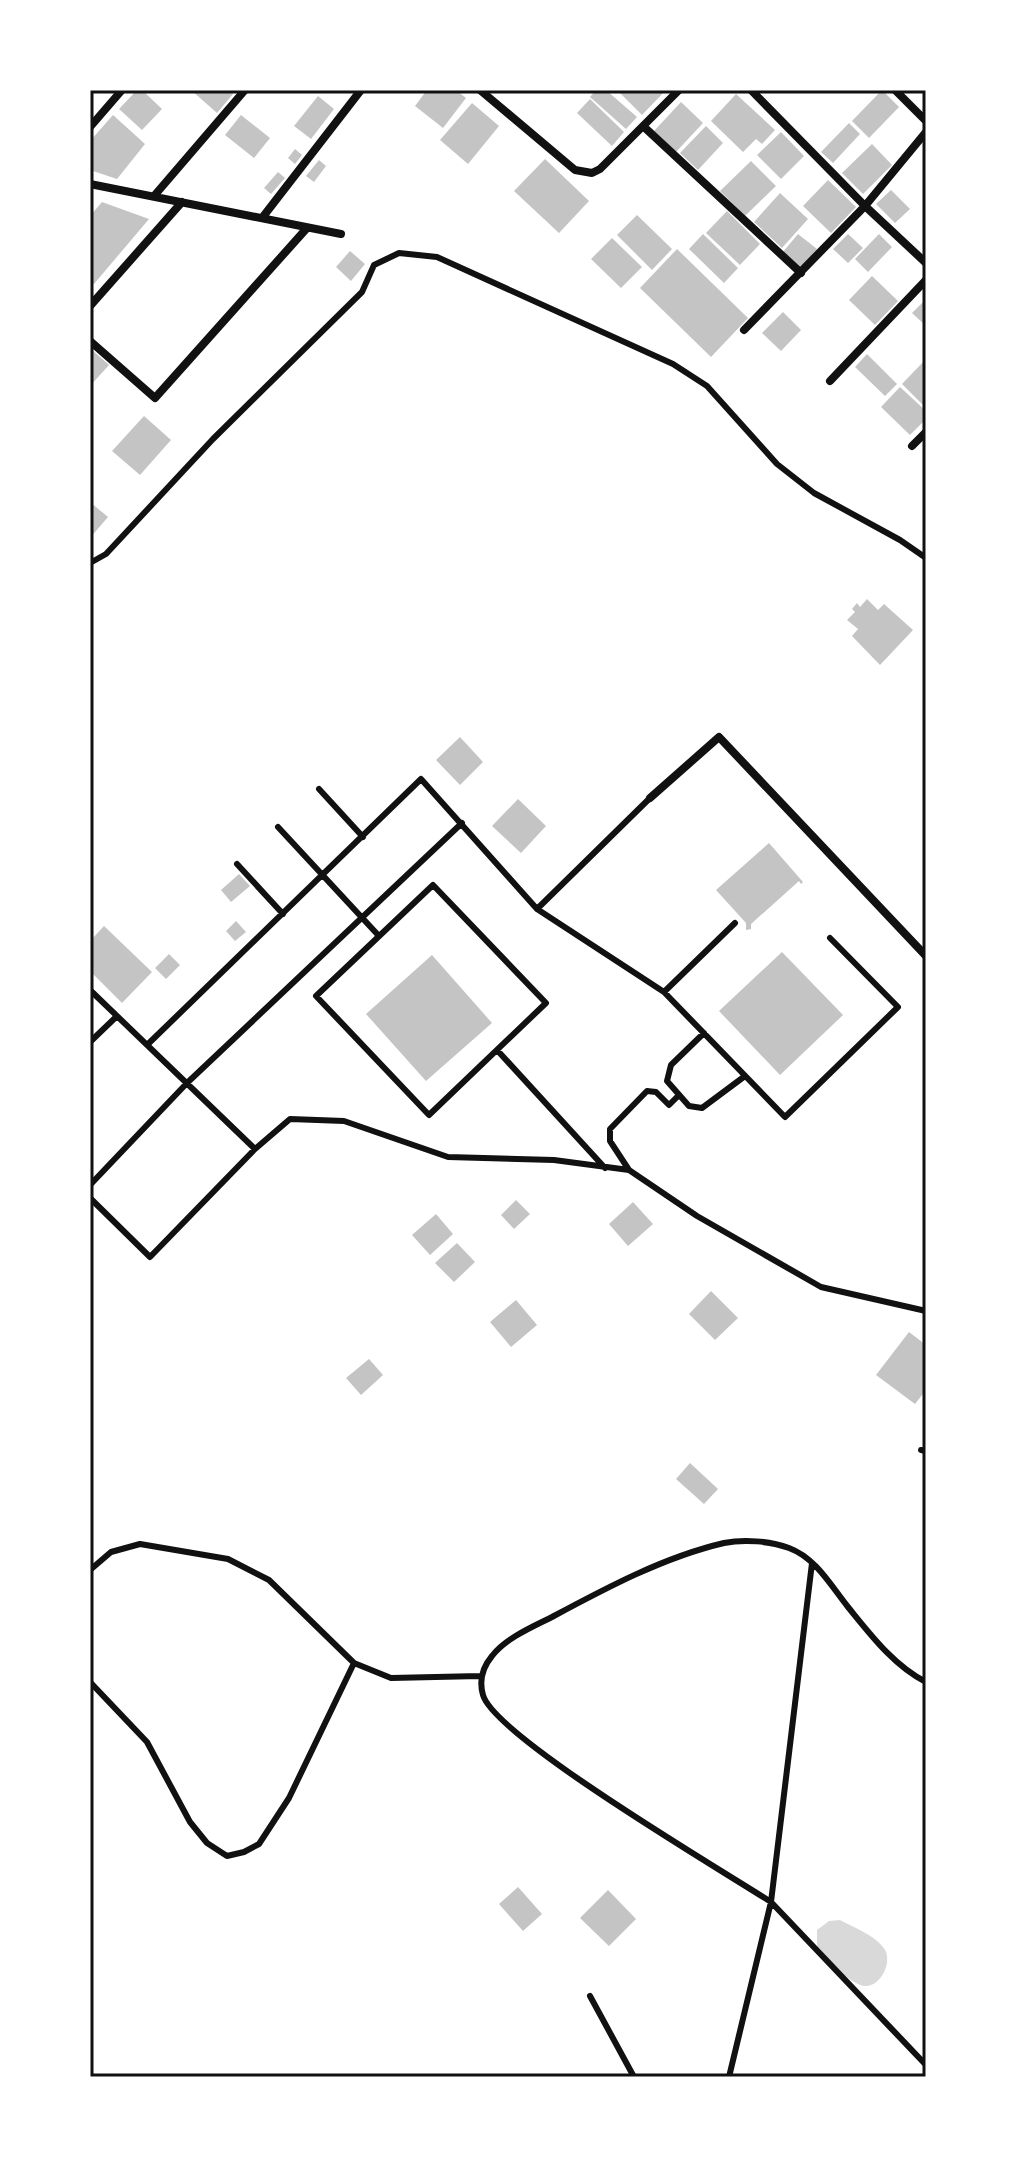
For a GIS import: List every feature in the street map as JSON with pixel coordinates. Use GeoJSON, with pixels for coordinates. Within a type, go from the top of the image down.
{"type":"FeatureCollection","features":[{"type":"Feature","properties":{"kind":"street"},"geometry":{"type":"LineString","coordinates":[[90,127],[122,90]]}},
{"type":"Feature","properties":{"kind":"street"},"geometry":{"type":"LineString","coordinates":[[154,196],[245,90]]}},
{"type":"Feature","properties":{"kind":"street"},"geometry":{"type":"LineString","coordinates":[[262,218],[361,90]]}},
{"type":"Feature","properties":{"kind":"street"},"geometry":{"type":"LineString","coordinates":[[480,90],[575,170],[584,172],[600,169],[679,90]]}},
{"type":"Feature","properties":{"kind":"street"},"geometry":{"type":"LineString","coordinates":[[751,90],[926,263]]}},
{"type":"Feature","properties":{"kind":"street"},"geometry":{"type":"LineString","coordinates":[[895,90],[926,121]]}},
{"type":"Feature","properties":{"kind":"street"},"geometry":{"type":"LineString","coordinates":[[643,126],[801,273]]}},
{"type":"Feature","properties":{"kind":"street"},"geometry":{"type":"LineString","coordinates":[[744,330],[865,206],[926,132]]}},
{"type":"Feature","properties":{"kind":"street"},"geometry":{"type":"LineString","coordinates":[[90,184],[341,234]]}},
{"type":"Feature","properties":{"kind":"street"},"geometry":{"type":"LineString","coordinates":[[90,306],[182,202]]}},
{"type":"Feature","properties":{"kind":"street"},"geometry":{"type":"LineString","coordinates":[[90,341],[155,398],[307,228]]}},
{"type":"Feature","properties":{"kind":"street"},"geometry":{"type":"LineString","coordinates":[[830,381],[926,280]]}},
{"type":"Feature","properties":{"kind":"street"},"geometry":{"type":"LineString","coordinates":[[912,446],[926,432]]}},
{"type":"Feature","properties":{"kind":"street"},"geometry":{"type":"LineString","coordinates":[[650,798],[719,737],[926,956]]}},
{"type":"Feature","properties":{"kind":"lane"},"geometry":{"type":"LineString","coordinates":[[90,563],[106,554],[213,439],[362,292],[374,265],[399,253],[437,257],[673,364],[707,386],[777,464],[814,493],[900,540],[926,558]]}},
{"type":"Feature","properties":{"kind":"lane"},"geometry":{"type":"LineString","coordinates":[[147,1045],[421,779],[537,909],[664,992],[785,1117],[898,1007],[830,938]]}},
{"type":"Feature","properties":{"kind":"lane"},"geometry":{"type":"LineString","coordinates":[[319,789],[363,837]]}},
{"type":"Feature","properties":{"kind":"lane"},"geometry":{"type":"LineString","coordinates":[[537,909],[650,798]]}},
{"type":"Feature","properties":{"kind":"lane"},"geometry":{"type":"LineString","coordinates":[[90,1185],[187,1083],[462,823]]}},
{"type":"Feature","properties":{"kind":"lane"},"geometry":{"type":"LineString","coordinates":[[278,827],[379,936]]}},
{"type":"Feature","properties":{"kind":"lane"},"geometry":{"type":"LineString","coordinates":[[237,864],[283,914]]}},
{"type":"Feature","properties":{"kind":"lane"},"geometry":{"type":"LineString","coordinates":[[433,885],[546,1003],[497,1050],[429,1115],[316,996],[433,885]]}},
{"type":"Feature","properties":{"kind":"lane"},"geometry":{"type":"LineString","coordinates":[[664,992],[735,923]]}},
{"type":"Feature","properties":{"kind":"lane"},"geometry":{"type":"LineString","coordinates":[[90,990],[255,1149]]}},
{"type":"Feature","properties":{"kind":"lane"},"geometry":{"type":"LineString","coordinates":[[90,1042],[117,1016]]}},
{"type":"Feature","properties":{"kind":"lane"},"geometry":{"type":"LineString","coordinates":[[704,1033],[671,1065],[667,1081],[689,1106],[702,1108],[745,1076]]}},
{"type":"Feature","properties":{"kind":"lane"},"geometry":{"type":"LineString","coordinates":[[497,1050],[605,1168]]}},
{"type":"Feature","properties":{"kind":"lane"},"geometry":{"type":"LineString","coordinates":[[679,1095],[669,1105],[656,1092],[647,1091],[610,1129],[610,1141],[629,1170],[697,1216],[821,1287],[926,1311]]}},
{"type":"Feature","properties":{"kind":"lane"},"geometry":{"type":"LineString","coordinates":[[90,1198],[150,1257],[255,1149],[290,1119],[344,1121],[448,1157],[554,1160],[629,1170]]}},
{"type":"Feature","properties":{"kind":"lane"},"geometry":{"type":"LineString","coordinates":[[926,1682],[891,1656],[812,1563],[792,1549],[765,1542],[726,1543],[688,1555],[597,1593],[520,1634],[492,1655],[480,1676],[483,1698],[502,1721],[579,1780],[771,1902],[926,2065]]}},
{"type":"Feature","properties":{"kind":"lane"},"geometry":{"type":"LineString","coordinates":[[90,1570],[111,1552],[140,1544],[228,1559],[269,1580],[354,1663],[391,1678],[480,1676]]}},
{"type":"Feature","properties":{"kind":"lane"},"geometry":{"type":"LineString","coordinates":[[729,2077],[771,1902],[812,1563]]}},
{"type":"Feature","properties":{"kind":"lane"},"geometry":{"type":"LineString","coordinates":[[90,1682],[147,1742],[190,1822],[207,1843],[227,1856],[259,1844],[289,1798],[354,1663]]}},
{"type":"Feature","properties":{"kind":"lane"},"geometry":{"type":"LineString","coordinates":[[590,1996],[634,2077]]}},
{"type":"Feature","properties":{"kind":"shaded area"},"geometry":{"type":"Polygon","coordinates":[[[840,1920],[874,1939],[886,1952],[885,1971],[872,1985],[860,1985],[847,1977],[817,1947],[817,1930],[829,1921],[840,1920]]]}},
{"type":"Feature","properties":{"kind":"building"},"geometry":{"type":"Polygon","coordinates":[[[137,90],[142,90],[162,109],[142,130],[119,109],[137,90]]]}},
{"type":"Feature","properties":{"kind":"building"},"geometry":{"type":"Polygon","coordinates":[[[191,90],[228,90],[233,94],[217,113],[191,90]]]}},
{"type":"Feature","properties":{"kind":"building"},"geometry":{"type":"Polygon","coordinates":[[[427,90],[456,90],[466,98],[443,128],[415,106],[427,90]]]}},
{"type":"Feature","properties":{"kind":"building"},"geometry":{"type":"Polygon","coordinates":[[[596,90],[606,90],[637,117],[626,129],[590,97],[596,90]]]}},
{"type":"Feature","properties":{"kind":"building"},"geometry":{"type":"Polygon","coordinates":[[[617,90],[666,90],[642,115],[617,90]]]}},
{"type":"Feature","properties":{"kind":"building"},"geometry":{"type":"Polygon","coordinates":[[[882,90],[899,107],[869,138],[852,121],[882,90]]]}},
{"type":"Feature","properties":{"kind":"building"},"geometry":{"type":"Polygon","coordinates":[[[736,94],[775,130],[762,144],[756,139],[743,152],[711,121],[736,94]]]}},
{"type":"Feature","properties":{"kind":"building"},"geometry":{"type":"Polygon","coordinates":[[[318,96],[334,109],[311,139],[294,126],[318,96]]]}},
{"type":"Feature","properties":{"kind":"building"},"geometry":{"type":"Polygon","coordinates":[[[590,99],[624,132],[612,146],[577,113],[590,99]]]}},
{"type":"Feature","properties":{"kind":"building"},"geometry":{"type":"Polygon","coordinates":[[[681,102],[703,123],[676,152],[654,131],[681,102]]]}},
{"type":"Feature","properties":{"kind":"building"},"geometry":{"type":"Polygon","coordinates":[[[472,103],[499,126],[468,164],[440,140],[472,103]]]}},
{"type":"Feature","properties":{"kind":"building"},"geometry":{"type":"Polygon","coordinates":[[[113,115],[145,144],[117,179],[90,170],[90,141],[113,115]]]}},
{"type":"Feature","properties":{"kind":"building"},"geometry":{"type":"Polygon","coordinates":[[[241,115],[270,138],[254,158],[225,135],[241,115]]]}},
{"type":"Feature","properties":{"kind":"building"},"geometry":{"type":"Polygon","coordinates":[[[849,123],[860,134],[833,163],[821,152],[849,123]]]}},
{"type":"Feature","properties":{"kind":"building"},"geometry":{"type":"Polygon","coordinates":[[[706,126],[723,143],[698,170],[680,153],[706,126]]]}},
{"type":"Feature","properties":{"kind":"building"},"geometry":{"type":"Polygon","coordinates":[[[781,132],[804,156],[781,179],[757,155],[781,132]]]}},
{"type":"Feature","properties":{"kind":"building"},"geometry":{"type":"Polygon","coordinates":[[[872,144],[892,165],[863,194],[842,173],[872,144]]]}},
{"type":"Feature","properties":{"kind":"building"},"geometry":{"type":"Polygon","coordinates":[[[295,149],[302,155],[295,164],[288,158],[295,149]]]}},
{"type":"Feature","properties":{"kind":"building"},"geometry":{"type":"Polygon","coordinates":[[[545,159],[589,201],[559,233],[514,191],[545,159]]]}},
{"type":"Feature","properties":{"kind":"building"},"geometry":{"type":"Polygon","coordinates":[[[319,160],[326,166],[314,182],[306,176],[319,160]]]}},
{"type":"Feature","properties":{"kind":"building"},"geometry":{"type":"Polygon","coordinates":[[[751,161],[776,186],[745,216],[720,191],[751,161]]]}},
{"type":"Feature","properties":{"kind":"building"},"geometry":{"type":"Polygon","coordinates":[[[278,172],[285,178],[271,194],[264,188],[278,172]]]}},
{"type":"Feature","properties":{"kind":"building"},"geometry":{"type":"Polygon","coordinates":[[[828,180],[856,207],[831,233],[803,206],[828,180]]]}},
{"type":"Feature","properties":{"kind":"building"},"geometry":{"type":"Polygon","coordinates":[[[891,190],[910,209],[895,223],[876,204],[891,190]]]}},
{"type":"Feature","properties":{"kind":"building"},"geometry":{"type":"Polygon","coordinates":[[[780,193],[808,219],[782,248],[754,222],[780,193]]]}},
{"type":"Feature","properties":{"kind":"building"},"geometry":{"type":"Polygon","coordinates":[[[102,202],[149,219],[94,284],[90,281],[90,216],[102,202]]]}},
{"type":"Feature","properties":{"kind":"building"},"geometry":{"type":"Polygon","coordinates":[[[727,211],[760,244],[740,265],[706,233],[727,211]]]}},
{"type":"Feature","properties":{"kind":"building"},"geometry":{"type":"Polygon","coordinates":[[[637,215],[672,249],[652,270],[617,235],[637,215]]]}},
{"type":"Feature","properties":{"kind":"building"},"geometry":{"type":"Polygon","coordinates":[[[703,234],[738,268],[724,283],[689,249],[703,234]]]}},
{"type":"Feature","properties":{"kind":"building"},"geometry":{"type":"Polygon","coordinates":[[[798,234],[817,249],[800,269],[782,253],[798,234]]]}},
{"type":"Feature","properties":{"kind":"building"},"geometry":{"type":"Polygon","coordinates":[[[848,234],[863,248],[848,263],[833,249],[848,234]]]}},
{"type":"Feature","properties":{"kind":"building"},"geometry":{"type":"Polygon","coordinates":[[[879,234],[892,247],[868,272],[855,259],[879,234]]]}},
{"type":"Feature","properties":{"kind":"building"},"geometry":{"type":"Polygon","coordinates":[[[612,238],[642,267],[621,288],[591,259],[612,238]]]}},
{"type":"Feature","properties":{"kind":"building"},"geometry":{"type":"Polygon","coordinates":[[[677,249],[748,318],[711,357],[640,288],[677,249]]]}},
{"type":"Feature","properties":{"kind":"building"},"geometry":{"type":"Polygon","coordinates":[[[350,251],[365,264],[351,281],[336,267],[350,251]]]}},
{"type":"Feature","properties":{"kind":"building"},"geometry":{"type":"Polygon","coordinates":[[[872,276],[898,301],[875,325],[849,300],[872,276]]]}},
{"type":"Feature","properties":{"kind":"building"},"geometry":{"type":"Polygon","coordinates":[[[926,299],[926,326],[912,313],[926,299]]]}},
{"type":"Feature","properties":{"kind":"building"},"geometry":{"type":"Polygon","coordinates":[[[783,312],[801,330],[781,351],[762,333],[783,312]]]}},
{"type":"Feature","properties":{"kind":"building"},"geometry":{"type":"Polygon","coordinates":[[[90,348],[109,365],[90,386],[90,348]]]}},
{"type":"Feature","properties":{"kind":"building"},"geometry":{"type":"Polygon","coordinates":[[[867,354],[897,384],[885,396],[855,367],[867,354]]]}},
{"type":"Feature","properties":{"kind":"building"},"geometry":{"type":"Polygon","coordinates":[[[926,359],[926,408],[902,384],[926,359]]]}},
{"type":"Feature","properties":{"kind":"building"},"geometry":{"type":"Polygon","coordinates":[[[900,387],[926,411],[926,419],[910,435],[881,407],[900,387]]]}},
{"type":"Feature","properties":{"kind":"building"},"geometry":{"type":"Polygon","coordinates":[[[144,416],[171,440],[140,475],[112,451],[144,416]]]}},
{"type":"Feature","properties":{"kind":"building"},"geometry":{"type":"Polygon","coordinates":[[[90,502],[108,517],[90,538],[90,502]]]}},
{"type":"Feature","properties":{"kind":"building"},"geometry":{"type":"Polygon","coordinates":[[[867,599],[878,610],[884,604],[913,630],[880,665],[852,636],[858,629],[847,620],[855,612],[852,609],[857,603],[860,607],[867,599]]]}},
{"type":"Feature","properties":{"kind":"building"},"geometry":{"type":"Polygon","coordinates":[[[460,737],[483,762],[460,785],[436,760],[460,737]]]}},
{"type":"Feature","properties":{"kind":"building"},"geometry":{"type":"Polygon","coordinates":[[[518,799],[546,826],[521,853],[492,826],[518,799]]]}},
{"type":"Feature","properties":{"kind":"building"},"geometry":{"type":"Polygon","coordinates":[[[769,843],[803,882],[801,884],[799,881],[751,924],[751,929],[746,930],[746,923],[716,890],[769,843]]]}},
{"type":"Feature","properties":{"kind":"building"},"geometry":{"type":"Polygon","coordinates":[[[239,874],[250,886],[231,902],[221,890],[239,874]]]}},
{"type":"Feature","properties":{"kind":"building"},"geometry":{"type":"Polygon","coordinates":[[[236,921],[246,932],[235,941],[226,931],[236,921]]]}},
{"type":"Feature","properties":{"kind":"building"},"geometry":{"type":"Polygon","coordinates":[[[104,926],[152,972],[122,1003],[90,971],[90,941],[104,926]]]}},
{"type":"Feature","properties":{"kind":"building"},"geometry":{"type":"Polygon","coordinates":[[[782,952],[843,1015],[780,1075],[719,1011],[782,952]]]}},
{"type":"Feature","properties":{"kind":"building"},"geometry":{"type":"Polygon","coordinates":[[[169,954],[180,965],[166,979],[155,968],[169,954]]]}},
{"type":"Feature","properties":{"kind":"building"},"geometry":{"type":"Polygon","coordinates":[[[432,955],[492,1023],[426,1081],[366,1014],[432,955]]]}},
{"type":"Feature","properties":{"kind":"building"},"geometry":{"type":"Polygon","coordinates":[[[516,1200],[530,1214],[514,1229],[501,1215],[516,1200]]]}},
{"type":"Feature","properties":{"kind":"building"},"geometry":{"type":"Polygon","coordinates":[[[633,1202],[653,1224],[628,1246],[609,1224],[633,1202]]]}},
{"type":"Feature","properties":{"kind":"building"},"geometry":{"type":"Polygon","coordinates":[[[436,1214],[453,1234],[430,1255],[412,1235],[436,1214]]]}},
{"type":"Feature","properties":{"kind":"building"},"geometry":{"type":"Polygon","coordinates":[[[457,1243],[475,1262],[454,1282],[435,1263],[457,1243]]]}},
{"type":"Feature","properties":{"kind":"building"},"geometry":{"type":"Polygon","coordinates":[[[711,1291],[738,1318],[715,1340],[689,1314],[711,1291]]]}},
{"type":"Feature","properties":{"kind":"building"},"geometry":{"type":"Polygon","coordinates":[[[516,1300],[537,1325],[511,1347],[490,1322],[516,1300]]]}},
{"type":"Feature","properties":{"kind":"building"},"geometry":{"type":"Polygon","coordinates":[[[909,1332],[926,1345],[926,1390],[915,1404],[876,1375],[909,1332]]]}},
{"type":"Feature","properties":{"kind":"building"},"geometry":{"type":"Polygon","coordinates":[[[369,1359],[383,1375],[361,1395],[346,1378],[369,1359]]]}},
{"type":"Feature","properties":{"kind":"building"},"geometry":{"type":"Polygon","coordinates":[[[690,1463],[718,1489],[704,1504],[676,1479],[690,1463]]]}},
{"type":"Feature","properties":{"kind":"building"},"geometry":{"type":"Polygon","coordinates":[[[518,1887],[542,1914],[523,1931],[499,1904],[518,1887]]]}},
{"type":"Feature","properties":{"kind":"building"},"geometry":{"type":"Polygon","coordinates":[[[608,1890],[636,1919],[609,1946],[580,1918],[608,1890]]]}}]}
